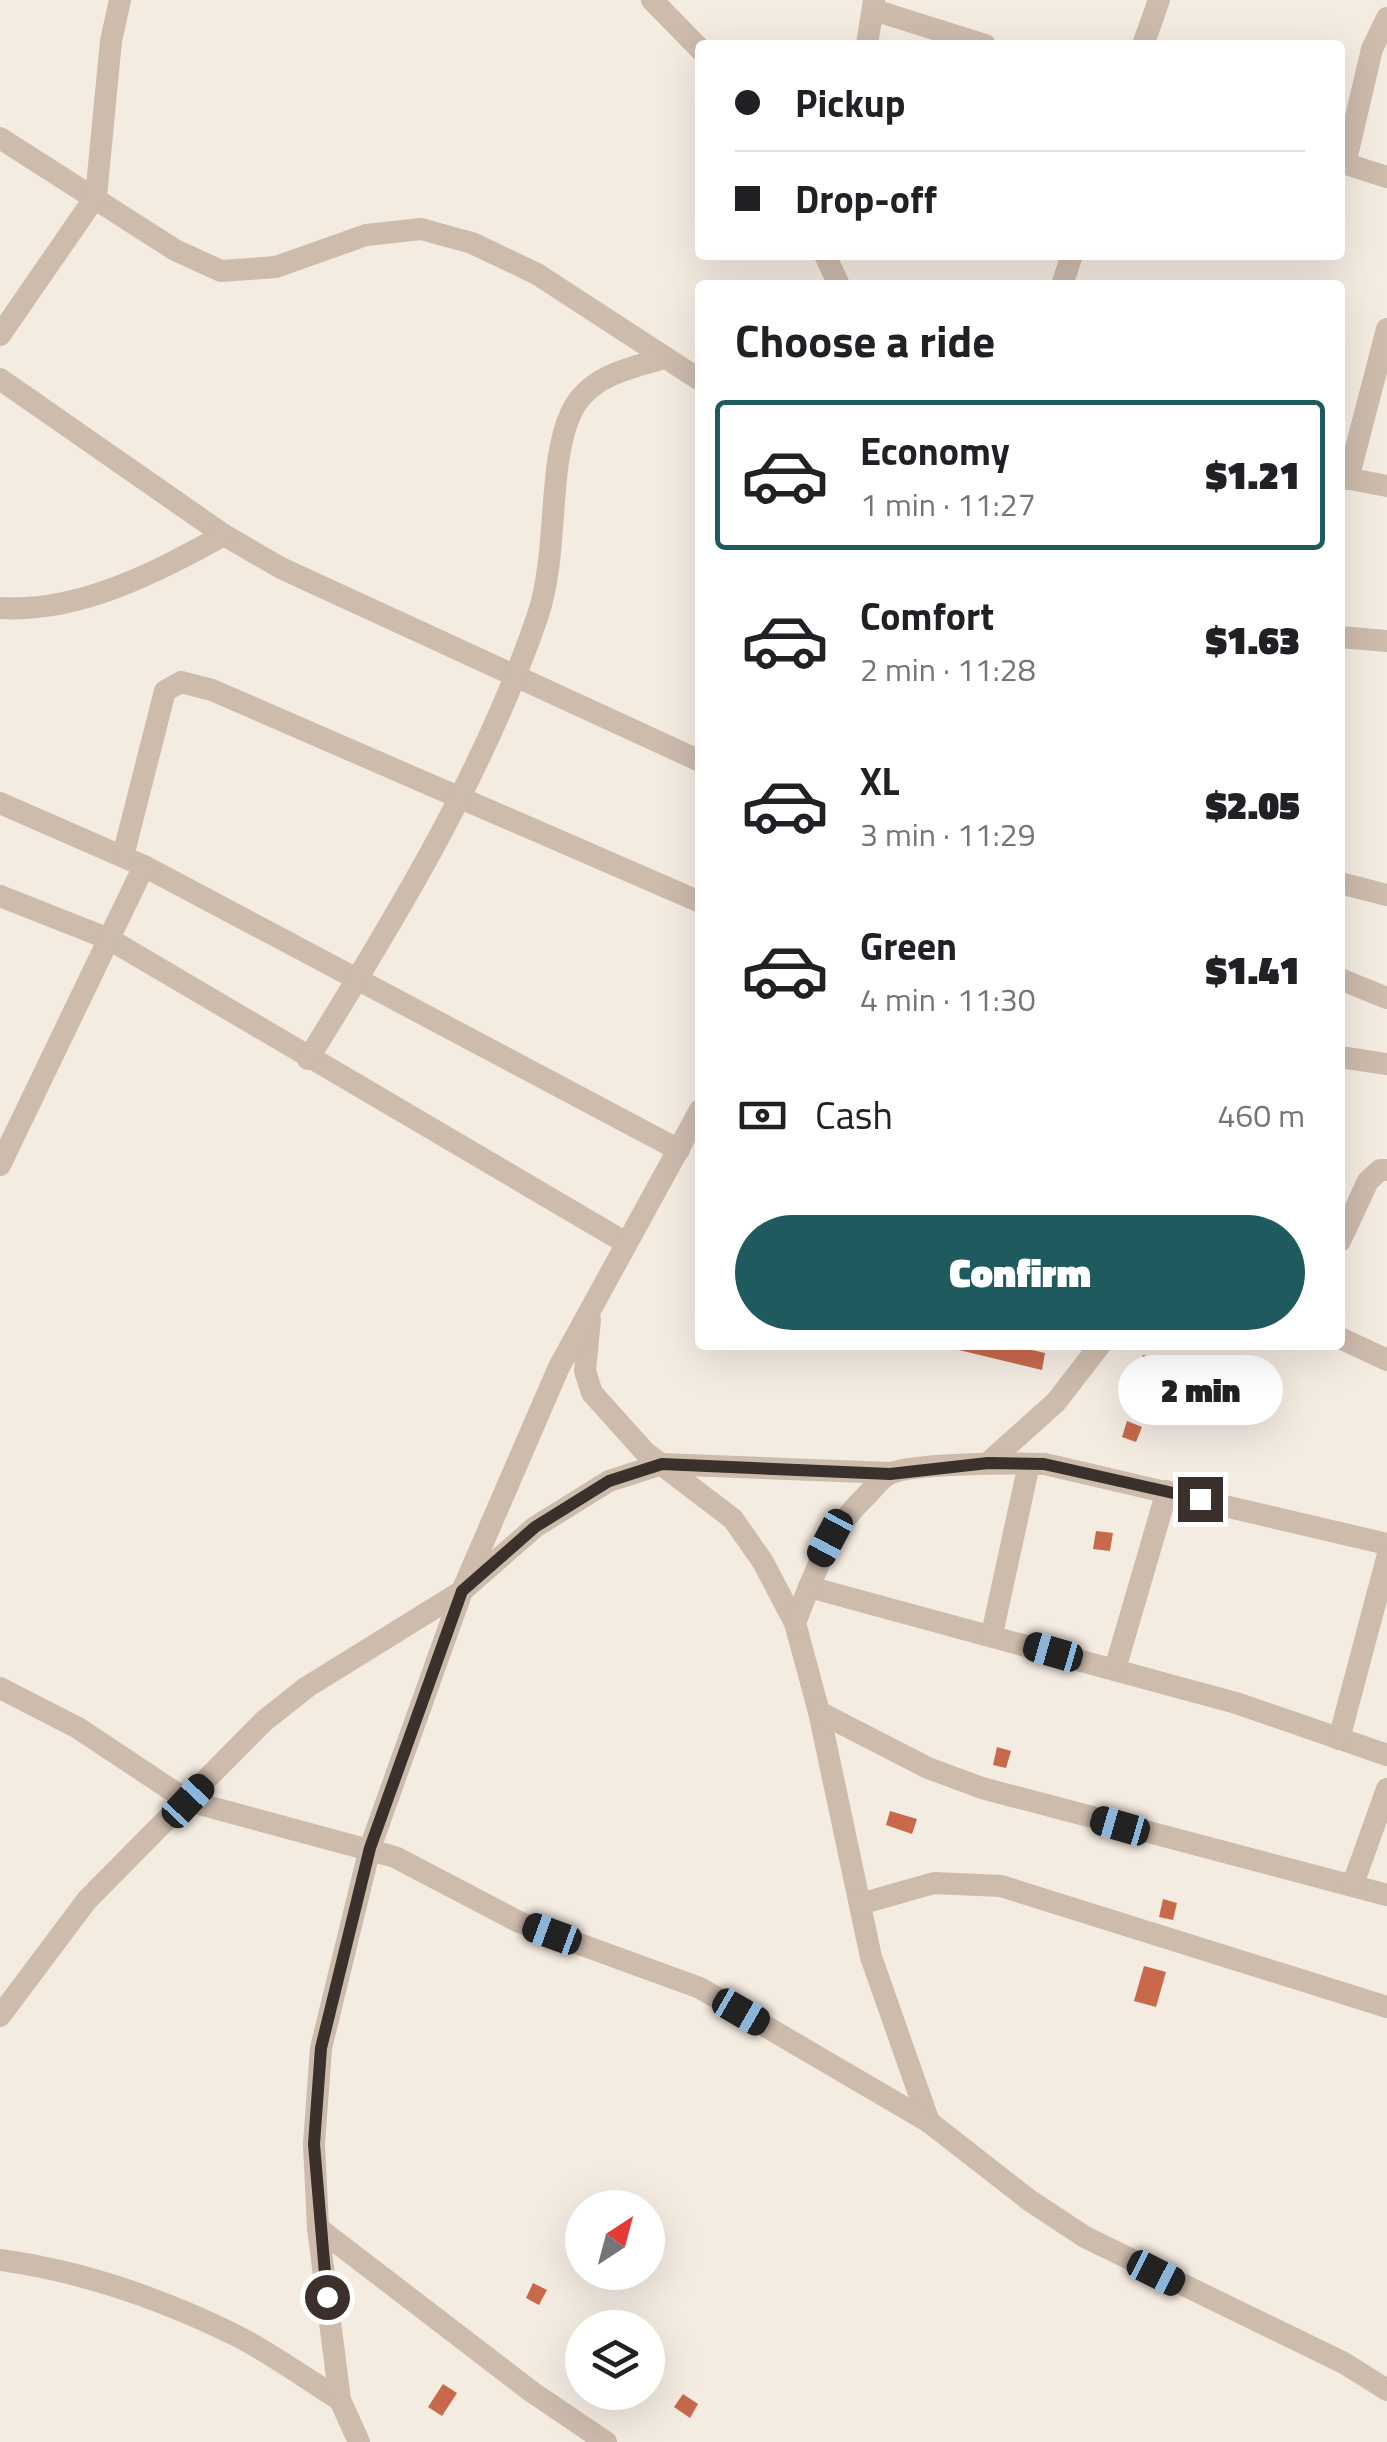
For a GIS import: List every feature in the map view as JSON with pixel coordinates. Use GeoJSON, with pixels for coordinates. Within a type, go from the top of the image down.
{"type":"FeatureCollection","features":[{"type":"Feature","properties":{"kind":"street"},"geometry":{"type":"LineString","coordinates":[[0,335],[96,196],[111,41],[120,0]]}},
{"type":"Feature","properties":{"kind":"street"},"geometry":{"type":"LineString","coordinates":[[652,0],[695,44]]}},
{"type":"Feature","properties":{"kind":"street"},"geometry":{"type":"LineString","coordinates":[[1145,40],[1159,0]]}},
{"type":"Feature","properties":{"kind":"street"},"geometry":{"type":"LineString","coordinates":[[869,40],[874,5],[971,40]]}},
{"type":"Feature","properties":{"kind":"street"},"geometry":{"type":"LineString","coordinates":[[1345,155],[1372,49],[1387,18]]}},
{"type":"Feature","properties":{"kind":"street"},"geometry":{"type":"LineString","coordinates":[[0,138],[96,196],[174,250],[220,271],[276,267],[366,235],[421,229],[472,243],[537,274],[695,377]]}},
{"type":"Feature","properties":{"kind":"street"},"geometry":{"type":"LineString","coordinates":[[1345,164],[1387,177]]}},
{"type":"Feature","properties":{"kind":"street"},"geometry":{"type":"LineString","coordinates":[[1345,475],[1383,359],[1387,330]]}},
{"type":"Feature","properties":{"kind":"street"},"geometry":{"type":"LineString","coordinates":[[308,1058],[356,982],[507,700],[550,578],[561,449],[572,411],[608,374],[665,358]]}},
{"type":"Feature","properties":{"kind":"street"},"geometry":{"type":"LineString","coordinates":[[0,379],[224,534],[368,612],[515,674],[695,759]]}},
{"type":"Feature","properties":{"kind":"street"},"geometry":{"type":"LineString","coordinates":[[1345,478],[1387,486]]}},
{"type":"Feature","properties":{"kind":"street"},"geometry":{"type":"LineString","coordinates":[[0,608],[62,602],[120,588],[224,534]]}},
{"type":"Feature","properties":{"kind":"street"},"geometry":{"type":"LineString","coordinates":[[1345,638],[1387,641]]}},
{"type":"Feature","properties":{"kind":"street"},"geometry":{"type":"LineString","coordinates":[[0,1165],[108,939],[134,861],[165,692],[181,682],[212,690],[695,900]]}},
{"type":"Feature","properties":{"kind":"street"},"geometry":{"type":"LineString","coordinates":[[0,804],[134,861],[679,1150]]}},
{"type":"Feature","properties":{"kind":"street"},"geometry":{"type":"LineString","coordinates":[[1345,884],[1387,895]]}},
{"type":"Feature","properties":{"kind":"street"},"geometry":{"type":"LineString","coordinates":[[0,896],[108,939],[626,1243]]}},
{"type":"Feature","properties":{"kind":"street"},"geometry":{"type":"LineString","coordinates":[[1345,981],[1387,998]]}},
{"type":"Feature","properties":{"kind":"street"},"geometry":{"type":"LineString","coordinates":[[1345,1058],[1387,1064]]}},
{"type":"Feature","properties":{"kind":"street"},"geometry":{"type":"LineString","coordinates":[[360,2442],[340,2400],[318,2228],[314,2144],[321,2048],[370,1848],[462,1591],[559,1366],[695,1120]]}},
{"type":"Feature","properties":{"kind":"street"},"geometry":{"type":"LineString","coordinates":[[1345,1230],[1368,1182],[1380,1170],[1387,1170]]}},
{"type":"Feature","properties":{"kind":"street"},"geometry":{"type":"LineString","coordinates":[[591,1305],[586,1371],[592,1393],[644,1452],[734,1520],[763,1562],[795,1624],[819,1712],[871,1957],[930,2122]]}},
{"type":"Feature","properties":{"kind":"street"},"geometry":{"type":"LineString","coordinates":[[1345,1340],[1387,1360]]}},
{"type":"Feature","properties":{"kind":"street"},"geometry":{"type":"LineString","coordinates":[[988,1463],[1056,1402],[1096,1350]]}},
{"type":"Feature","properties":{"kind":"street"},"geometry":{"type":"LineString","coordinates":[[0,2016],[87,1900],[264,1721],[307,1686],[462,1591],[535,1527],[609,1481],[662,1464],[890,1474],[988,1463],[1029,1464],[1167,1491],[1387,1544]]}},
{"type":"Feature","properties":{"kind":"street"},"geometry":{"type":"LineString","coordinates":[[992,1634],[1029,1464]]}},
{"type":"Feature","properties":{"kind":"street"},"geometry":{"type":"LineString","coordinates":[[795,1624],[830,1538],[849,1512],[890,1474]]}},
{"type":"Feature","properties":{"kind":"street"},"geometry":{"type":"LineString","coordinates":[[1115,1669],[1167,1491]]}},
{"type":"Feature","properties":{"kind":"street"},"geometry":{"type":"LineString","coordinates":[[1338,1739],[1387,1558]]}},
{"type":"Feature","properties":{"kind":"street"},"geometry":{"type":"LineString","coordinates":[[809,1587],[1236,1703],[1387,1755]]}},
{"type":"Feature","properties":{"kind":"street"},"geometry":{"type":"LineString","coordinates":[[0,1688],[78,1728],[188,1801],[370,1848],[428,1872],[519,1922],[700,1988],[930,2122],[1029,2200],[1085,2236],[1344,2363],[1387,2390]]}},
{"type":"Feature","properties":{"kind":"street"},"geometry":{"type":"LineString","coordinates":[[819,1712],[928,1768],[982,1788],[1387,1894]]}},
{"type":"Feature","properties":{"kind":"street"},"geometry":{"type":"LineString","coordinates":[[1352,1884],[1387,1789]]}},
{"type":"Feature","properties":{"kind":"street"},"geometry":{"type":"LineString","coordinates":[[860,1904],[934,1883],[1001,1886],[1387,2007]]}},
{"type":"Feature","properties":{"kind":"street"},"geometry":{"type":"LineString","coordinates":[[318,2228],[532,2392],[606,2442]]}},
{"type":"Feature","properties":{"kind":"street"},"geometry":{"type":"LineString","coordinates":[[0,2260],[91,2280],[164,2304],[237,2336],[340,2400]]}},
{"type":"Feature","properties":{"kind":"building"},"geometry":{"type":"Polygon","coordinates":[[[959,1350],[1045,1353],[1042,1370],[959,1350]]]}},
{"type":"Feature","properties":{"kind":"building"},"geometry":{"type":"Polygon","coordinates":[[[1143,1355],[1163,1360],[1151,1404],[1131,1397],[1143,1355]]]}},
{"type":"Feature","properties":{"kind":"building"},"geometry":{"type":"Polygon","coordinates":[[[1127,1421],[1142,1427],[1136,1442],[1122,1437],[1127,1421]]]}},
{"type":"Feature","properties":{"kind":"building"},"geometry":{"type":"Polygon","coordinates":[[[1096,1531],[1113,1533],[1110,1551],[1093,1549],[1096,1531]]]}},
{"type":"Feature","properties":{"kind":"building"},"geometry":{"type":"Polygon","coordinates":[[[997,1747],[1011,1751],[1006,1768],[993,1765],[997,1747]]]}},
{"type":"Feature","properties":{"kind":"building"},"geometry":{"type":"Polygon","coordinates":[[[890,1811],[917,1819],[912,1834],[886,1825],[890,1811]]]}},
{"type":"Feature","properties":{"kind":"building"},"geometry":{"type":"Polygon","coordinates":[[[1163,1899],[1177,1903],[1173,1920],[1159,1917],[1163,1899]]]}},
{"type":"Feature","properties":{"kind":"building"},"geometry":{"type":"Polygon","coordinates":[[[1144,1966],[1166,1972],[1156,2007],[1134,2001],[1144,1966]]]}},
{"type":"Feature","properties":{"kind":"building"},"geometry":{"type":"Polygon","coordinates":[[[533,2283],[547,2290],[539,2305],[526,2298],[533,2283]]]}},
{"type":"Feature","properties":{"kind":"building"},"geometry":{"type":"Polygon","coordinates":[[[443,2384],[457,2393],[442,2416],[428,2407],[443,2384]]]}},
{"type":"Feature","properties":{"kind":"building"},"geometry":{"type":"Polygon","coordinates":[[[683,2394],[698,2404],[690,2418],[674,2407],[683,2394]]]}},
{"type":"Feature","properties":{"kind":"route"},"geometry":{"type":"LineString","coordinates":[[327,2297],[318,2228],[314,2144],[321,2048],[370,1848],[462,1591],[535,1527],[609,1481],[662,1464],[890,1474],[988,1463],[1044,1464],[1200,1499]]}}]}
